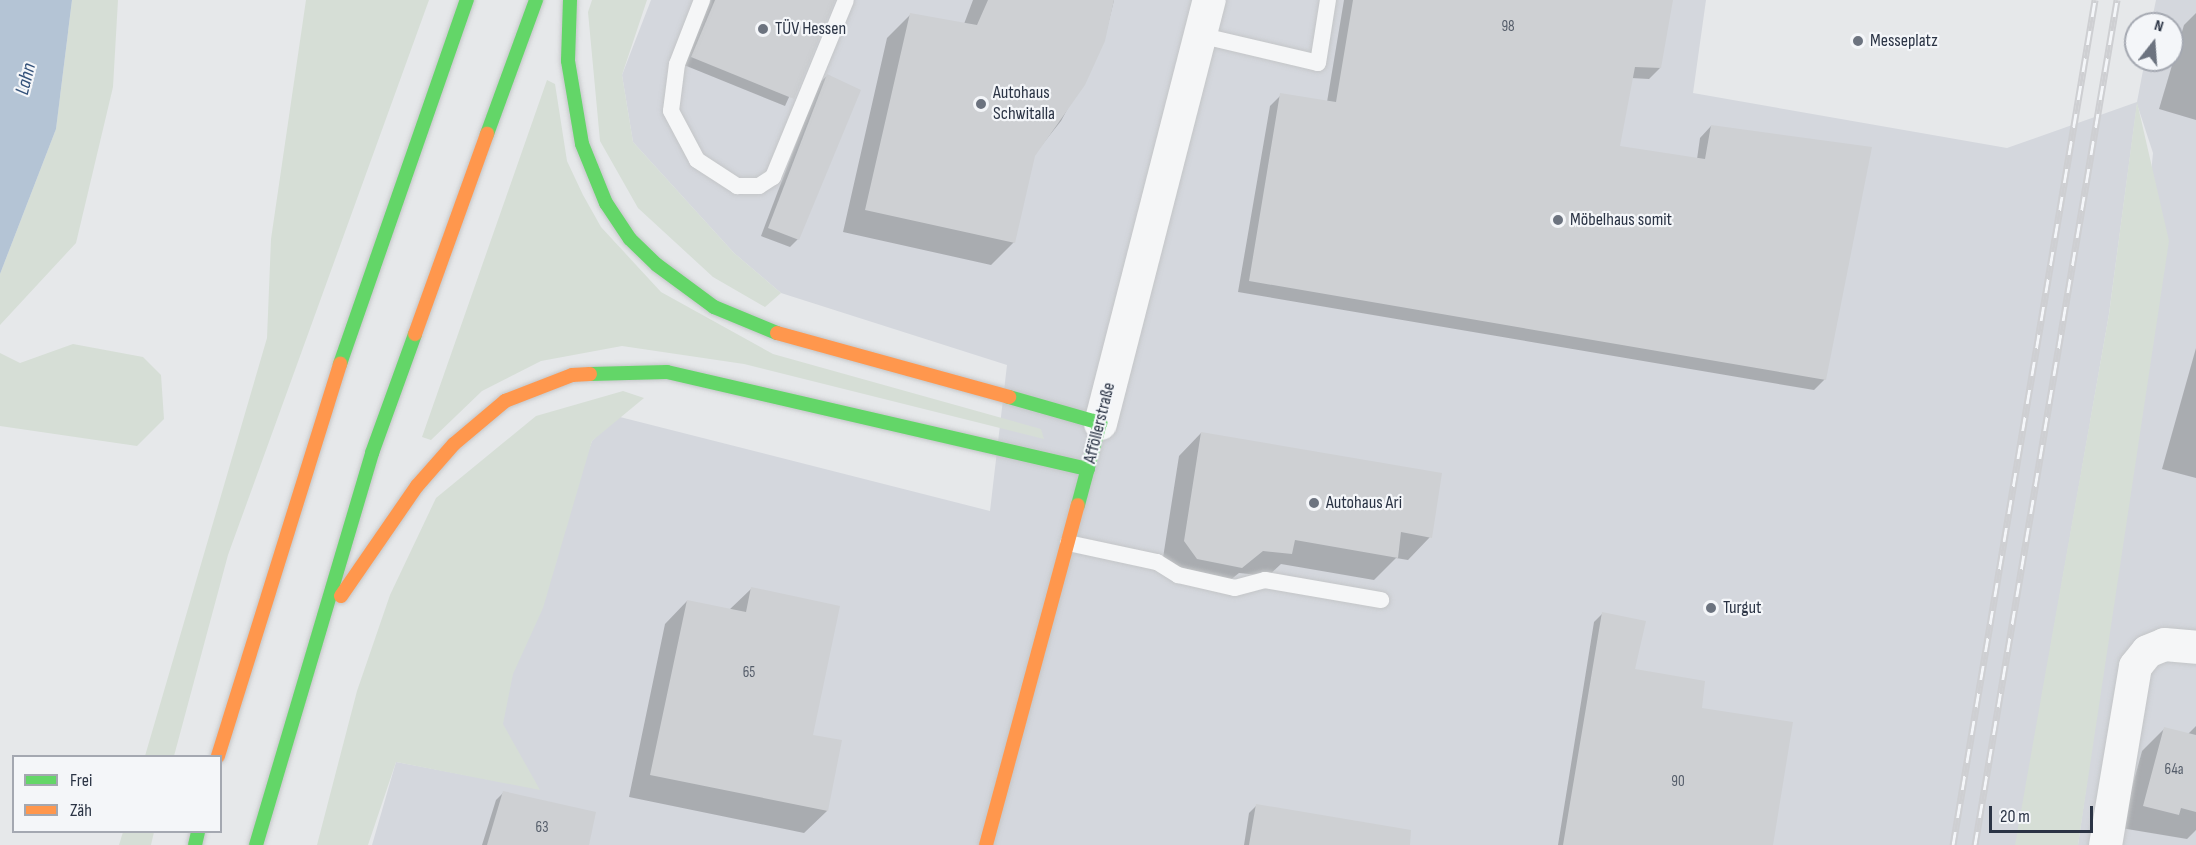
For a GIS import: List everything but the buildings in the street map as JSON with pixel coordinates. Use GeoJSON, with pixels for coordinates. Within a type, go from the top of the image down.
{"type":"FeatureCollection","features":[{"type":"Feature","properties":{"kind":"main road"},"geometry":{"type":"LineString","coordinates":[[218,755],[343,353],[467,0]]}},
{"type":"Feature","properties":{"kind":"main road"},"geometry":{"type":"LineString","coordinates":[[256,845],[326,617],[372,453],[536,0]]}},
{"type":"Feature","properties":{"kind":"main road"},"geometry":{"type":"LineString","coordinates":[[570,0],[568,61],[582,144],[606,203],[657,266],[714,307],[750,325],[1100,423]]}},
{"type":"Feature","properties":{"kind":"main road"},"geometry":{"type":"LineString","coordinates":[[326,617],[417,486],[454,444],[505,401],[572,375],[668,372],[1088,469]]}},
{"type":"Feature","properties":{"kind":"main road","name":"Afföllerstraße"},"geometry":{"type":"LineString","coordinates":[[986,845],[1100,423]]}},
{"type":"Feature","properties":{"kind":"street","name":"Afföllerstraße"},"geometry":{"type":"LineString","coordinates":[[1100,423],[1209,0]]}},
{"type":"Feature","properties":{"kind":"street"},"geometry":{"type":"LineString","coordinates":[[2105,845],[2135,666],[2147,651],[2164,644],[2196,647]]}},
{"type":"Feature","properties":{"kind":"lane"},"geometry":{"type":"LineString","coordinates":[[702,0],[677,64],[671,111],[697,160],[738,186],[759,186],[773,177],[846,0]]}},
{"type":"Feature","properties":{"kind":"lane"},"geometry":{"type":"LineString","coordinates":[[1199,35],[1318,63],[1328,0]]}},
{"type":"Feature","properties":{"kind":"lane"},"geometry":{"type":"LineString","coordinates":[[1068,543],[1157,562],[1178,575],[1236,588],[1265,580],[1381,600]]}},
{"type":"Feature","properties":{"kind":"shaded area"},"geometry":{"type":"Polygon","coordinates":[[[72,0],[118,0],[113,87],[76,243],[0,325],[0,274],[56,129],[72,0]]]}},
{"type":"Feature","properties":{"kind":"shaded area"},"geometry":{"type":"Polygon","coordinates":[[[306,0],[429,0],[228,555],[174,755],[145,755],[267,338],[271,239],[306,0]]]}},
{"type":"Feature","properties":{"kind":"shaded area"},"geometry":{"type":"Polygon","coordinates":[[[592,0],[647,0],[622,75],[633,142],[734,253],[781,293],[765,307],[713,277],[638,208],[600,141],[588,12],[592,0]]]}},
{"type":"Feature","properties":{"kind":"shaded area"},"geometry":{"type":"Polygon","coordinates":[[[651,0],[1706,0],[1693,93],[2007,148],[2137,102],[2143,72],[2184,72],[2184,12],[2154,12],[2156,0],[2196,0],[2196,845],[2078,845],[2106,647],[2153,153],[2137,104],[2109,314],[2016,845],[372,845],[396,762],[476,777],[592,441],[616,416],[990,511],[1007,365],[781,293],[734,253],[633,142],[622,75],[651,0]]]}},
{"type":"Feature","properties":{"kind":"shaded area"},"geometry":{"type":"Polygon","coordinates":[[[547,80],[555,84],[567,161],[583,195],[601,227],[661,292],[773,354],[1041,429],[1044,439],[744,364],[622,346],[541,361],[482,391],[431,440],[422,437],[547,80]]]}},
{"type":"Feature","properties":{"kind":"shaded area"},"geometry":{"type":"Polygon","coordinates":[[[2137,102],[2169,241],[2078,845],[2015,845],[2109,314],[2137,102]]]}},
{"type":"Feature","properties":{"kind":"shaded area"},"geometry":{"type":"Polygon","coordinates":[[[73,344],[143,357],[161,375],[164,419],[137,446],[0,426],[0,353],[20,363],[73,344]]]}},
{"type":"Feature","properties":{"kind":"shaded area"},"geometry":{"type":"Polygon","coordinates":[[[623,391],[644,398],[592,441],[543,608],[513,674],[503,724],[540,790],[396,762],[368,845],[317,845],[357,691],[390,595],[436,498],[536,416],[623,391]]]}},
{"type":"Feature","properties":{"kind":"shaded area"},"geometry":{"type":"Polygon","coordinates":[[[123,833],[154,833],[151,845],[119,845],[123,833]]]}},
{"type":"Feature","properties":{"kind":"water","name":"Lahn"},"geometry":{"type":"Polygon","coordinates":[[[0,0],[72,0],[56,129],[0,274],[0,0]]]}},
{"type":"Feature","properties":{"kind":"railway"},"geometry":{"type":"LineString","coordinates":[[1953,845],[2095,0]]}},
{"type":"Feature","properties":{"kind":"railway"},"geometry":{"type":"LineString","coordinates":[[1975,845],[2117,0]]}},
{"type":"Feature","properties":{"kind":"traffic: fast"},"geometry":{"type":"LineString","coordinates":[[340,364],[467,0]]}},
{"type":"Feature","properties":{"kind":"traffic: fast"},"geometry":{"type":"LineString","coordinates":[[487,134],[536,0]]}},
{"type":"Feature","properties":{"kind":"traffic: fast"},"geometry":{"type":"LineString","coordinates":[[570,0],[568,61],[582,144],[606,203],[630,239],[657,265],[714,307],[777,333]]}},
{"type":"Feature","properties":{"kind":"traffic: fast"},"geometry":{"type":"LineString","coordinates":[[256,845],[372,453],[415,334]]}},
{"type":"Feature","properties":{"kind":"traffic: fast"},"geometry":{"type":"LineString","coordinates":[[590,374],[667,372],[1088,469]]}},
{"type":"Feature","properties":{"kind":"traffic: fast"},"geometry":{"type":"LineString","coordinates":[[1009,397],[1100,423]]}},
{"type":"Feature","properties":{"kind":"traffic: fast"},"geometry":{"type":"LineString","coordinates":[[1078,505],[1100,423]]}},
{"type":"Feature","properties":{"kind":"traffic: fast"},"geometry":{"type":"LineString","coordinates":[[195,845],[198,833]]}},
{"type":"Feature","properties":{"kind":"traffic: slow"},"geometry":{"type":"LineString","coordinates":[[415,334],[487,134]]}},
{"type":"Feature","properties":{"kind":"traffic: slow"},"geometry":{"type":"LineString","coordinates":[[777,333],[1009,397]]}},
{"type":"Feature","properties":{"kind":"traffic: slow"},"geometry":{"type":"LineString","coordinates":[[218,755],[340,364]]}},
{"type":"Feature","properties":{"kind":"traffic: slow"},"geometry":{"type":"LineString","coordinates":[[341,596],[417,486],[454,444],[505,401],[572,375],[590,374]]}},
{"type":"Feature","properties":{"kind":"traffic: slow"},"geometry":{"type":"LineString","coordinates":[[986,845],[1078,505]]}},
{"type":"Feature","properties":{"kind":"place","name":"TÜV Hessen"},"geometry":{"type":"Point","coordinates":[763,29]}},
{"type":"Feature","properties":{"kind":"place","name":"Messeplatz"},"geometry":{"type":"Point","coordinates":[1858,41]}},
{"type":"Feature","properties":{"kind":"place","name":"Autohaus Schwitalla"},"geometry":{"type":"Point","coordinates":[981,104]}},
{"type":"Feature","properties":{"kind":"place","name":"Möbelhaus somit"},"geometry":{"type":"Point","coordinates":[1558,220]}},
{"type":"Feature","properties":{"kind":"place","name":"Autohaus Ari"},"geometry":{"type":"Point","coordinates":[1314,503]}},
{"type":"Feature","properties":{"kind":"place","name":"Turgut"},"geometry":{"type":"Point","coordinates":[1711,608]}}]}
